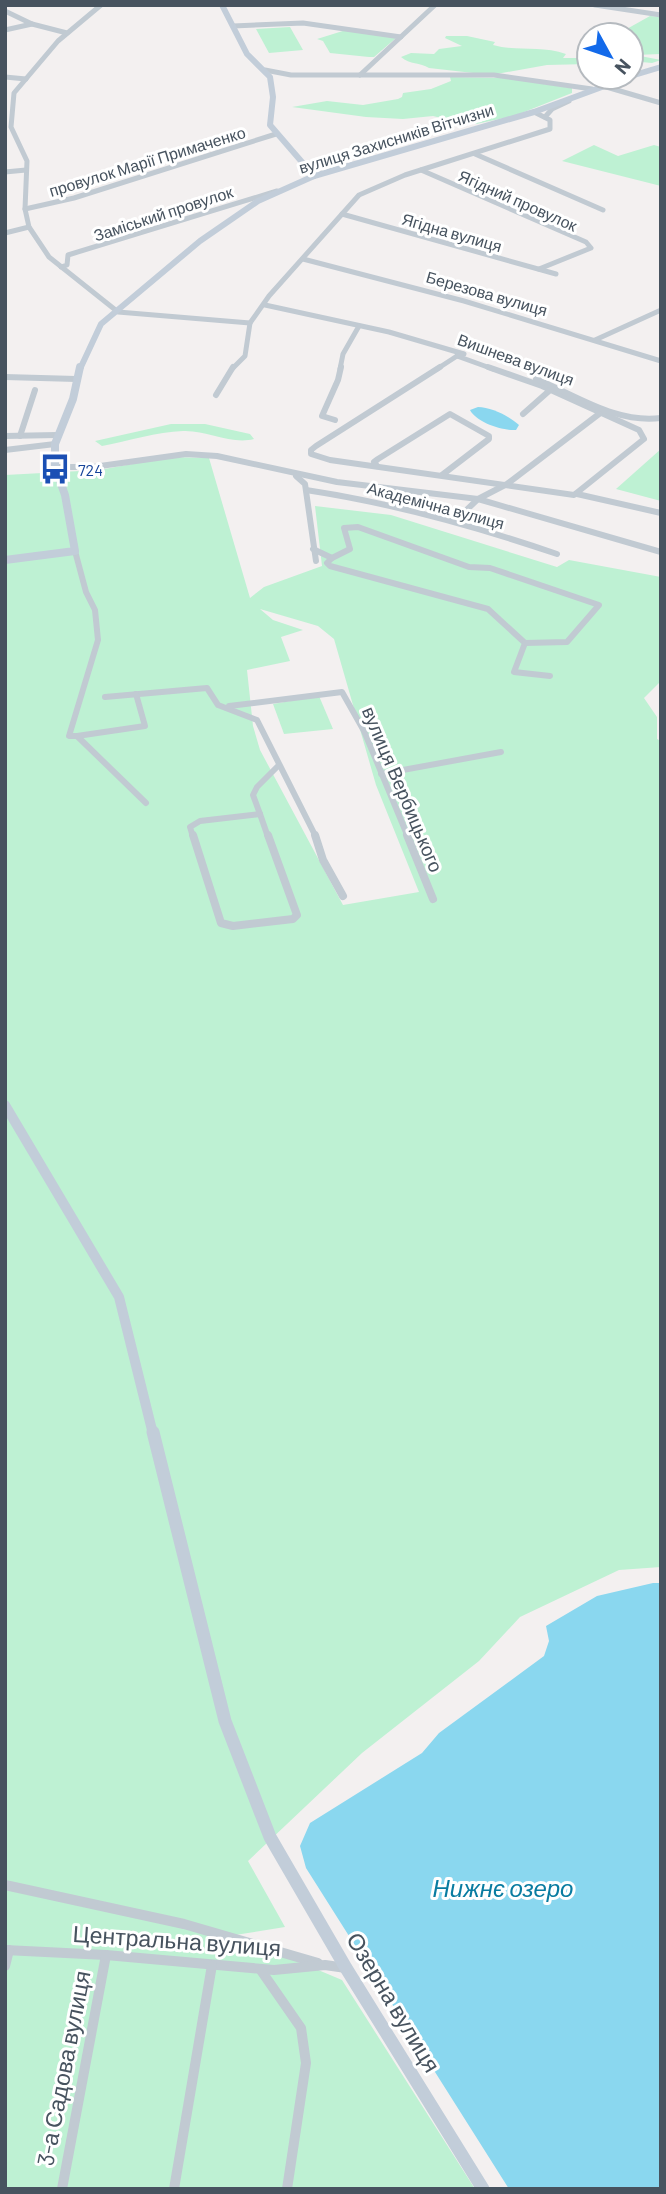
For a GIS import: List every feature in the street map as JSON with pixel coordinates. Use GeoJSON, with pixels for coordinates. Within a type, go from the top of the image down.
{"type":"FeatureCollection","features":[{"type":"Feature","properties":{"kind":"street"},"geometry":{"type":"LineString","coordinates":[[101,5],[67,33],[14,93],[11,119],[15,139],[27,162],[25,209],[29,227],[49,257],[118,312],[250,323]]}},
{"type":"Feature","properties":{"kind":"street"},"geometry":{"type":"LineString","coordinates":[[222,5],[247,54],[270,77],[274,97],[269,117],[276,134],[314,176]]}},
{"type":"Feature","properties":{"kind":"street"},"geometry":{"type":"LineString","coordinates":[[360,75],[435,5]]}},
{"type":"Feature","properties":{"kind":"street"},"geometry":{"type":"LineString","coordinates":[[594,5],[661,15]]}},
{"type":"Feature","properties":{"kind":"street"},"geometry":{"type":"LineString","coordinates":[[5,11],[32,24],[67,33]]}},
{"type":"Feature","properties":{"kind":"street"},"geometry":{"type":"LineString","coordinates":[[233,26],[303,23],[401,37]]}},
{"type":"Feature","properties":{"kind":"street"},"geometry":{"type":"LineString","coordinates":[[5,30],[32,24]]}},
{"type":"Feature","properties":{"kind":"street"},"geometry":{"type":"LineString","coordinates":[[265,70],[291,75],[494,75],[575,91]]}},
{"type":"Feature","properties":{"kind":"street"},"geometry":{"type":"LineString","coordinates":[[5,76],[26,79]]}},
{"type":"Feature","properties":{"kind":"street"},"geometry":{"type":"LineString","coordinates":[[534,111],[545,117],[577,91]]}},
{"type":"Feature","properties":{"kind":"street","name":"вулиця Захисників Вітчизни"},"geometry":{"type":"LineString","coordinates":[[56,440],[73,399],[76,379],[101,324],[200,241],[258,201],[314,176],[534,111],[577,91]]}},
{"type":"Feature","properties":{"kind":"street"},"geometry":{"type":"LineString","coordinates":[[620,91],[661,103]]}},
{"type":"Feature","properties":{"kind":"street","name":"вулиця Захисників Вітчизни"},"geometry":{"type":"LineString","coordinates":[[216,395],[230,370],[244,356],[250,323],[269,296],[359,195],[421,170],[550,129],[550,120],[545,117]]}},
{"type":"Feature","properties":{"kind":"street","name":"провулок Марії Примаченко"},"geometry":{"type":"LineString","coordinates":[[25,209],[74,198],[276,134]]}},
{"type":"Feature","properties":{"kind":"street","name":"вулиця Захисників Вітчизни"},"geometry":{"type":"LineString","coordinates":[[475,154],[603,210]]}},
{"type":"Feature","properties":{"kind":"street"},"geometry":{"type":"LineString","coordinates":[[5,172],[26,170]]}},
{"type":"Feature","properties":{"kind":"street","name":"Ягідний провулок"},"geometry":{"type":"LineString","coordinates":[[421,170],[586,242],[591,248],[539,269]]}},
{"type":"Feature","properties":{"kind":"street","name":"Заміський провулок"},"geometry":{"type":"LineString","coordinates":[[61,267],[67,265],[68,255],[281,190]]}},
{"type":"Feature","properties":{"kind":"street","name":"Ягідна вулиця"},"geometry":{"type":"LineString","coordinates":[[342,214],[556,274]]}},
{"type":"Feature","properties":{"kind":"street"},"geometry":{"type":"LineString","coordinates":[[5,233],[29,227]]}},
{"type":"Feature","properties":{"kind":"street","name":"Березова вулиця"},"geometry":{"type":"LineString","coordinates":[[303,259],[452,298],[661,361]]}},
{"type":"Feature","properties":{"kind":"street","name":"Вишнева вулиця"},"geometry":{"type":"LineString","coordinates":[[265,305],[389,332],[556,386],[624,417],[642,420],[661,418]]}},
{"type":"Feature","properties":{"kind":"street"},"geometry":{"type":"LineString","coordinates":[[595,340],[661,310]]}},
{"type":"Feature","properties":{"kind":"street"},"geometry":{"type":"LineString","coordinates":[[335,420],[322,416],[338,380],[343,354],[359,326]]}},
{"type":"Feature","properties":{"kind":"street"},"geometry":{"type":"LineString","coordinates":[[577,494],[644,439],[643,433],[524,379],[460,355],[311,450],[311,454],[330,460],[577,494],[661,513]]}},
{"type":"Feature","properties":{"kind":"street"},"geometry":{"type":"LineString","coordinates":[[5,377],[76,379]]}},
{"type":"Feature","properties":{"kind":"street"},"geometry":{"type":"LineString","coordinates":[[20,436],[35,390]]}},
{"type":"Feature","properties":{"kind":"street"},"geometry":{"type":"LineString","coordinates":[[523,414],[549,391]]}},
{"type":"Feature","properties":{"kind":"street"},"geometry":{"type":"LineString","coordinates":[[377,466],[374,462],[378,459],[450,414],[481,429],[489,439],[442,475]]}},
{"type":"Feature","properties":{"kind":"street"},"geometry":{"type":"LineString","coordinates":[[455,522],[478,499],[507,484],[599,414]]}},
{"type":"Feature","properties":{"kind":"street"},"geometry":{"type":"LineString","coordinates":[[5,436],[56,440]]}},
{"type":"Feature","properties":{"kind":"street"},"geometry":{"type":"LineString","coordinates":[[5,450],[56,440]]}},
{"type":"Feature","properties":{"kind":"street"},"geometry":{"type":"LineString","coordinates":[[56,440],[55,467],[65,495],[86,592],[95,610],[98,640],[69,736],[145,726],[136,694]]}},
{"type":"Feature","properties":{"kind":"street"},"geometry":{"type":"LineString","coordinates":[[55,467],[93,467],[194,454],[234,459],[294,474],[402,491],[478,499],[661,552]]}},
{"type":"Feature","properties":{"kind":"street"},"geometry":{"type":"LineString","coordinates":[[294,474],[306,490],[316,561]]}},
{"type":"Feature","properties":{"kind":"street","name":"Академічна вулиця"},"geometry":{"type":"LineString","coordinates":[[306,490],[382,503],[455,522],[557,554]]}},
{"type":"Feature","properties":{"kind":"street"},"geometry":{"type":"LineString","coordinates":[[358,527],[469,566],[490,568],[599,605],[567,642],[525,643],[488,609],[330,566],[327,563],[332,558],[350,549],[344,528],[358,527]]}},
{"type":"Feature","properties":{"kind":"street"},"geometry":{"type":"LineString","coordinates":[[313,549],[332,558]]}},
{"type":"Feature","properties":{"kind":"street"},"geometry":{"type":"LineString","coordinates":[[5,560],[75,551]]}},
{"type":"Feature","properties":{"kind":"street"},"geometry":{"type":"LineString","coordinates":[[525,643],[514,672],[550,676]]}},
{"type":"Feature","properties":{"kind":"street"},"geometry":{"type":"LineString","coordinates":[[105,698],[207,688],[218,705],[257,720],[278,766],[314,831],[323,860],[343,896]]}},
{"type":"Feature","properties":{"kind":"street","name":"вулиця Вербицького"},"geometry":{"type":"LineString","coordinates":[[229,708],[326,692],[342,692],[364,731],[433,899]]}},
{"type":"Feature","properties":{"kind":"street"},"geometry":{"type":"LineString","coordinates":[[77,736],[146,803]]}},
{"type":"Feature","properties":{"kind":"street"},"geometry":{"type":"LineString","coordinates":[[380,774],[501,752]]}},
{"type":"Feature","properties":{"kind":"street"},"geometry":{"type":"LineString","coordinates":[[261,814],[200,821],[190,827],[221,923],[233,926],[293,919],[297,915],[261,814],[253,795],[257,787],[278,766]]}},
{"type":"Feature","properties":{"kind":"street","name":"Озерна вулиця"},"geometry":{"type":"LineString","coordinates":[[5,1105],[119,1297],[225,1721],[270,1837],[346,1968],[483,2189]]}},
{"type":"Feature","properties":{"kind":"street"},"geometry":{"type":"LineString","coordinates":[[5,1885],[184,1924],[325,1965]]}},
{"type":"Feature","properties":{"kind":"street"},"geometry":{"type":"LineString","coordinates":[[5,1966],[7,1950]]}},
{"type":"Feature","properties":{"kind":"street","name":"Центральна вулиця"},"geometry":{"type":"LineString","coordinates":[[7,1950],[106,1955],[274,1970],[325,1965],[346,1968]]}},
{"type":"Feature","properties":{"kind":"street","name":"3-а Садова вулиця"},"geometry":{"type":"LineString","coordinates":[[62,2189],[106,1955]]}},
{"type":"Feature","properties":{"kind":"street"},"geometry":{"type":"LineString","coordinates":[[174,2189],[212,1965]]}},
{"type":"Feature","properties":{"kind":"street"},"geometry":{"type":"LineString","coordinates":[[260,1969],[301,2028],[306,2063],[287,2189]]}},
{"type":"Feature","properties":{"kind":"green space"},"geometry":{"type":"Polygon","coordinates":[[[650,16],[661,17],[661,54],[645,55],[645,21],[641,21],[650,16]]]}},
{"type":"Feature","properties":{"kind":"green space"},"geometry":{"type":"Polygon","coordinates":[[[290,27],[303,50],[269,53],[256,29],[290,27]]]}},
{"type":"Feature","properties":{"kind":"green space"},"geometry":{"type":"Polygon","coordinates":[[[346,30],[396,38],[374,57],[330,53],[323,41],[317,39],[346,30]]]}},
{"type":"Feature","properties":{"kind":"green space"},"geometry":{"type":"Polygon","coordinates":[[[467,36],[495,42],[493,45],[502,47],[557,51],[566,54],[563,58],[575,58],[575,64],[547,65],[491,75],[429,68],[401,57],[411,53],[434,54],[439,49],[462,46],[445,38],[467,36]]]}},
{"type":"Feature","properties":{"kind":"green space"},"geometry":{"type":"Polygon","coordinates":[[[645,57],[661,60],[645,62],[645,57]]]}},
{"type":"Feature","properties":{"kind":"green space"},"geometry":{"type":"Polygon","coordinates":[[[450,77],[503,78],[572,88],[572,93],[514,116],[476,124],[433,116],[403,119],[366,117],[292,107],[327,101],[363,105],[398,99],[403,93],[431,89],[451,81],[450,77]]]}},
{"type":"Feature","properties":{"kind":"green space"},"geometry":{"type":"Polygon","coordinates":[[[594,145],[618,156],[654,145],[661,147],[661,186],[562,161],[594,145]]]}},
{"type":"Feature","properties":{"kind":"green space"},"geometry":{"type":"Polygon","coordinates":[[[171,424],[205,424],[250,434],[254,439],[228,439],[183,431],[102,446],[95,441],[171,424]]]}},
{"type":"Feature","properties":{"kind":"green space"},"geometry":{"type":"Polygon","coordinates":[[[661,449],[661,501],[616,489],[661,449]]]}},
{"type":"Feature","properties":{"kind":"green space"},"geometry":{"type":"Polygon","coordinates":[[[171,457],[209,458],[250,598],[264,587],[322,566],[315,506],[391,515],[557,567],[569,560],[661,577],[661,681],[644,698],[657,717],[657,739],[661,741],[661,1567],[619,1570],[520,1617],[479,1661],[362,1753],[248,1861],[285,1927],[235,1935],[342,1980],[475,2189],[5,2189],[5,475],[99,470],[171,457]],[[260,609],[273,620],[303,630],[281,637],[290,661],[247,670],[253,726],[260,750],[343,905],[419,892],[376,785],[334,639],[318,626],[260,609]]]}},
{"type":"Feature","properties":{"kind":"green space"},"geometry":{"type":"Polygon","coordinates":[[[319,696],[333,729],[284,734],[273,704],[319,696]]]}},
{"type":"Feature","properties":{"kind":"water"},"geometry":{"type":"Polygon","coordinates":[[[478,407],[500,413],[519,425],[516,430],[490,425],[470,410],[478,407]]]}},
{"type":"Feature","properties":{"kind":"water","name":"Нижнє озеро"},"geometry":{"type":"Polygon","coordinates":[[[661,1583],[661,2189],[509,2189],[306,1868],[300,1846],[310,1823],[422,1753],[439,1733],[544,1656],[549,1641],[546,1626],[597,1596],[661,1583]]]}},
{"type":"Feature","properties":{"kind":"place","name":"724"},"geometry":{"type":"Point","coordinates":[55,469]}}]}
